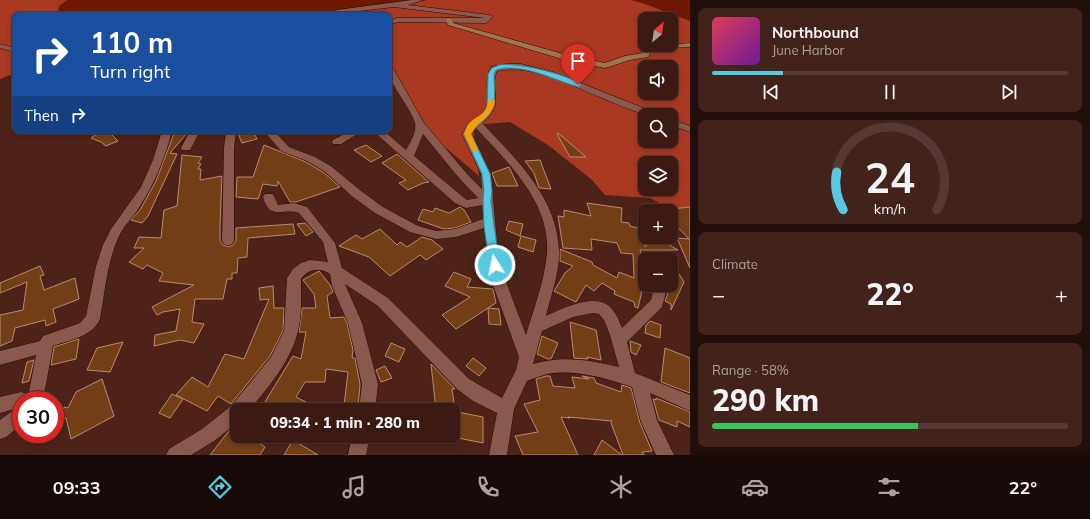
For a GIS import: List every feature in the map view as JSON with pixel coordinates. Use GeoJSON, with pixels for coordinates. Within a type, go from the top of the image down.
{"type":"FeatureCollection","features":[{"type":"Feature","properties":{"kind":"street"},"geometry":{"type":"LineString","coordinates":[[337,12],[420,0]]}},
{"type":"Feature","properties":{"kind":"street"},"geometry":{"type":"LineString","coordinates":[[392,5],[490,17],[486,21],[397,20],[392,22]]}},
{"type":"Feature","properties":{"kind":"street"},"geometry":{"type":"LineString","coordinates":[[448,20],[450,24],[565,57],[605,66],[628,58],[645,55],[648,49],[665,46],[690,45]]}},
{"type":"Feature","properties":{"kind":"street"},"geometry":{"type":"LineString","coordinates":[[0,46],[12,49]]}},
{"type":"Feature","properties":{"kind":"street"},"geometry":{"type":"LineString","coordinates":[[527,357],[496,274],[489,221],[486,174],[467,134],[472,125],[484,116],[491,107],[491,74],[494,69],[502,66],[516,67],[550,74],[638,109]]}},
{"type":"Feature","properties":{"kind":"street"},"geometry":{"type":"LineString","coordinates":[[392,73],[420,124],[463,176],[487,200]]}},
{"type":"Feature","properties":{"kind":"street"},"geometry":{"type":"LineString","coordinates":[[476,123],[531,184],[544,209],[554,238],[553,264],[521,376],[506,409],[498,455]]}},
{"type":"Feature","properties":{"kind":"street"},"geometry":{"type":"LineString","coordinates":[[408,157],[418,137],[420,124]]}},
{"type":"Feature","properties":{"kind":"street"},"geometry":{"type":"LineString","coordinates":[[678,125],[690,129]]}},
{"type":"Feature","properties":{"kind":"street"},"geometry":{"type":"LineString","coordinates":[[31,391],[44,346],[48,341],[85,328],[94,319],[109,245],[116,231],[144,191],[162,153],[166,134]]}},
{"type":"Feature","properties":{"kind":"street"},"geometry":{"type":"LineString","coordinates":[[186,148],[193,134]]}},
{"type":"Feature","properties":{"kind":"street"},"geometry":{"type":"LineString","coordinates":[[228,241],[229,148],[231,134]]}},
{"type":"Feature","properties":{"kind":"street"},"geometry":{"type":"LineString","coordinates":[[272,134],[285,149],[310,159],[328,169],[357,194],[379,210],[414,228],[436,235],[447,234],[456,233],[489,221]]}},
{"type":"Feature","properties":{"kind":"street"},"geometry":{"type":"LineString","coordinates":[[337,142],[352,134]]}},
{"type":"Feature","properties":{"kind":"street"},"geometry":{"type":"LineString","coordinates":[[381,134],[459,200],[466,204],[487,200]]}},
{"type":"Feature","properties":{"kind":"street"},"geometry":{"type":"LineString","coordinates":[[269,197],[272,206],[275,208],[281,209],[294,207],[303,210],[327,239],[333,253],[339,286],[355,323],[370,384],[368,403]]}},
{"type":"Feature","properties":{"kind":"street"},"geometry":{"type":"LineString","coordinates":[[244,403],[278,359],[287,342],[291,330],[294,278],[297,272],[309,265],[324,266],[337,272],[383,302],[463,384],[479,395],[506,409]]}},
{"type":"Feature","properties":{"kind":"street"},"geometry":{"type":"LineString","coordinates":[[618,341],[657,303],[659,292]]}},
{"type":"Feature","properties":{"kind":"street"},"geometry":{"type":"LineString","coordinates":[[535,327],[583,308],[594,307],[606,311],[611,320],[650,422],[665,455]]}},
{"type":"Feature","properties":{"kind":"street"},"geometry":{"type":"LineString","coordinates":[[0,358],[44,346]]}},
{"type":"Feature","properties":{"kind":"street"},"geometry":{"type":"LineString","coordinates":[[521,376],[547,367],[582,367],[614,373],[690,403]]}},
{"type":"Feature","properties":{"kind":"street"},"geometry":{"type":"LineString","coordinates":[[0,405],[12,403]]}},
{"type":"Feature","properties":{"kind":"street"},"geometry":{"type":"LineString","coordinates":[[175,455],[208,435],[230,417]]}},
{"type":"Feature","properties":{"kind":"street"},"geometry":{"type":"LineString","coordinates":[[0,431],[12,422]]}},
{"type":"Feature","properties":{"kind":"street"},"geometry":{"type":"LineString","coordinates":[[357,455],[360,443]]}},
{"type":"Feature","properties":{"kind":"shaded area"},"geometry":{"type":"Polygon","coordinates":[[[0,0],[67,0],[59,6],[58,12],[12,12],[12,74],[0,79],[0,0]]]}},
{"type":"Feature","properties":{"kind":"shaded area"},"geometry":{"type":"Polygon","coordinates":[[[67,0],[427,0],[406,5],[354,12],[58,12],[58,6],[67,0]]]}},
{"type":"Feature","properties":{"kind":"shaded area"},"geometry":{"type":"Polygon","coordinates":[[[427,0],[631,0],[666,12],[638,12],[638,52],[678,52],[678,16],[690,21],[690,220],[678,213],[678,204],[661,204],[650,198],[605,195],[591,179],[548,145],[510,122],[473,125],[479,176],[439,142],[409,105],[392,76],[392,12],[354,12],[406,5],[427,0]]]}},
{"type":"Feature","properties":{"kind":"shaded area"},"geometry":{"type":"Polygon","coordinates":[[[631,0],[690,0],[690,21],[678,16],[678,12],[666,12],[631,0]]]}},
{"type":"Feature","properties":{"kind":"building"},"geometry":{"type":"Polygon","coordinates":[[[558,133],[586,157],[570,157],[557,134],[558,133]]]}},
{"type":"Feature","properties":{"kind":"building"},"geometry":{"type":"Polygon","coordinates":[[[97,134],[111,134],[118,141],[106,146],[91,138],[97,134]]]}},
{"type":"Feature","properties":{"kind":"building"},"geometry":{"type":"Polygon","coordinates":[[[174,134],[186,134],[170,153],[177,154],[148,216],[142,223],[131,220],[140,210],[156,181],[174,134]]]}},
{"type":"Feature","properties":{"kind":"building"},"geometry":{"type":"Polygon","coordinates":[[[238,134],[254,134],[257,139],[242,143],[238,134]]]}},
{"type":"Feature","properties":{"kind":"building"},"geometry":{"type":"Polygon","coordinates":[[[264,145],[306,162],[323,172],[340,187],[296,202],[290,202],[278,181],[277,186],[263,184],[258,199],[236,197],[237,177],[253,177],[264,145]]]}},
{"type":"Feature","properties":{"kind":"building"},"geometry":{"type":"Polygon","coordinates":[[[366,145],[382,156],[371,162],[354,150],[366,145]]]}},
{"type":"Feature","properties":{"kind":"building"},"geometry":{"type":"Polygon","coordinates":[[[397,154],[429,182],[423,183],[408,190],[399,183],[406,180],[382,163],[397,154]]]}},
{"type":"Feature","properties":{"kind":"building"},"geometry":{"type":"Polygon","coordinates":[[[182,155],[202,157],[198,163],[201,164],[198,169],[201,169],[200,180],[222,176],[220,241],[223,245],[229,247],[233,245],[236,241],[236,228],[293,224],[295,234],[248,238],[247,257],[238,258],[237,273],[232,273],[232,279],[227,279],[223,299],[195,299],[192,322],[204,324],[194,343],[180,340],[154,346],[155,335],[176,331],[180,309],[163,312],[157,315],[152,307],[194,285],[159,281],[163,273],[147,265],[143,269],[129,262],[144,248],[134,248],[139,237],[161,238],[164,210],[177,206],[182,155]]]}},
{"type":"Feature","properties":{"kind":"building"},"geometry":{"type":"Polygon","coordinates":[[[540,160],[551,189],[539,188],[534,173],[525,161],[540,160]]]}},
{"type":"Feature","properties":{"kind":"building"},"geometry":{"type":"Polygon","coordinates":[[[509,167],[518,186],[497,186],[492,173],[509,167]]]}},
{"type":"Feature","properties":{"kind":"building"},"geometry":{"type":"Polygon","coordinates":[[[587,203],[622,208],[621,222],[629,223],[630,226],[638,228],[638,244],[645,244],[645,247],[648,244],[668,244],[678,250],[640,250],[641,252],[638,252],[638,292],[642,292],[638,308],[635,307],[634,302],[614,294],[615,291],[602,283],[594,291],[586,285],[576,302],[554,291],[565,273],[573,266],[560,261],[560,249],[592,262],[593,265],[617,278],[619,272],[634,278],[633,254],[621,253],[617,243],[591,239],[592,250],[563,248],[558,216],[564,217],[564,210],[591,216],[587,203]]]}},
{"type":"Feature","properties":{"kind":"building"},"geometry":{"type":"Polygon","coordinates":[[[460,207],[464,210],[471,222],[455,228],[444,229],[418,220],[423,209],[433,212],[435,208],[449,213],[460,207]]]}},
{"type":"Feature","properties":{"kind":"building"},"geometry":{"type":"Polygon","coordinates":[[[690,207],[690,268],[678,240],[678,238],[689,239],[678,227],[678,208],[690,207]]]}},
{"type":"Feature","properties":{"kind":"building"},"geometry":{"type":"Polygon","coordinates":[[[509,221],[523,224],[520,236],[506,230],[509,221]]]}},
{"type":"Feature","properties":{"kind":"building"},"geometry":{"type":"Polygon","coordinates":[[[305,223],[313,232],[306,236],[297,224],[305,223]]]}},
{"type":"Feature","properties":{"kind":"building"},"geometry":{"type":"Polygon","coordinates":[[[380,229],[397,245],[400,242],[407,247],[422,237],[432,240],[443,249],[426,260],[420,255],[390,276],[369,257],[339,246],[356,235],[362,239],[380,229]]]}},
{"type":"Feature","properties":{"kind":"building"},"geometry":{"type":"Polygon","coordinates":[[[521,236],[536,240],[533,252],[518,247],[521,236]]]}},
{"type":"Feature","properties":{"kind":"building"},"geometry":{"type":"Polygon","coordinates":[[[40,266],[44,275],[40,276],[44,290],[75,278],[79,299],[53,309],[56,322],[46,326],[45,320],[15,328],[12,341],[0,346],[0,315],[23,310],[27,282],[0,293],[0,283],[40,266]]]}},
{"type":"Feature","properties":{"kind":"building"},"geometry":{"type":"Polygon","coordinates":[[[319,271],[330,285],[333,292],[327,296],[330,318],[344,317],[347,323],[353,350],[352,358],[355,358],[360,384],[358,403],[344,403],[348,372],[326,369],[325,382],[305,382],[296,397],[308,403],[264,403],[293,356],[301,359],[306,332],[299,332],[302,308],[316,308],[314,294],[303,280],[319,271]]]}},
{"type":"Feature","properties":{"kind":"building"},"geometry":{"type":"Polygon","coordinates":[[[454,272],[471,279],[467,287],[493,289],[496,303],[456,329],[442,315],[470,297],[445,286],[454,272]]]}},
{"type":"Feature","properties":{"kind":"building"},"geometry":{"type":"Polygon","coordinates":[[[679,274],[684,282],[671,310],[671,304],[665,301],[668,292],[678,292],[679,274]]]}},
{"type":"Feature","properties":{"kind":"building"},"geometry":{"type":"Polygon","coordinates":[[[273,286],[274,308],[284,308],[283,331],[270,356],[232,403],[218,396],[207,411],[176,395],[192,377],[208,387],[225,354],[244,359],[269,299],[260,300],[259,288],[273,286]]]}},
{"type":"Feature","properties":{"kind":"building"},"geometry":{"type":"Polygon","coordinates":[[[488,308],[499,309],[501,325],[489,324],[488,308]]]}},
{"type":"Feature","properties":{"kind":"building"},"geometry":{"type":"Polygon","coordinates":[[[650,321],[661,325],[660,338],[645,333],[646,325],[650,321]]]}},
{"type":"Feature","properties":{"kind":"building"},"geometry":{"type":"Polygon","coordinates":[[[570,322],[596,330],[601,360],[587,357],[588,359],[574,358],[570,322]]]}},
{"type":"Feature","properties":{"kind":"building"},"geometry":{"type":"Polygon","coordinates":[[[542,336],[558,343],[551,359],[537,354],[542,336]]]}},
{"type":"Feature","properties":{"kind":"building"},"geometry":{"type":"Polygon","coordinates":[[[78,339],[76,359],[51,365],[54,347],[78,339]]]}},
{"type":"Feature","properties":{"kind":"building"},"geometry":{"type":"Polygon","coordinates":[[[630,341],[641,345],[636,355],[631,352],[630,341]]]}},
{"type":"Feature","properties":{"kind":"building"},"geometry":{"type":"Polygon","coordinates":[[[123,342],[110,372],[87,370],[97,348],[123,342]]]}},
{"type":"Feature","properties":{"kind":"building"},"geometry":{"type":"Polygon","coordinates":[[[391,343],[405,349],[399,362],[385,356],[391,343]]]}},
{"type":"Feature","properties":{"kind":"building"},"geometry":{"type":"Polygon","coordinates":[[[665,348],[690,358],[690,393],[661,382],[665,348]]]}},
{"type":"Feature","properties":{"kind":"building"},"geometry":{"type":"Polygon","coordinates":[[[473,358],[486,368],[479,376],[466,366],[473,358]]]}},
{"type":"Feature","properties":{"kind":"building"},"geometry":{"type":"Polygon","coordinates":[[[34,360],[29,381],[22,383],[27,362],[34,360]]]}},
{"type":"Feature","properties":{"kind":"building"},"geometry":{"type":"Polygon","coordinates":[[[431,364],[455,389],[452,389],[454,403],[435,403],[431,364]]]}},
{"type":"Feature","properties":{"kind":"building"},"geometry":{"type":"Polygon","coordinates":[[[385,366],[392,378],[381,382],[376,370],[385,366]]]}},
{"type":"Feature","properties":{"kind":"building"},"geometry":{"type":"Polygon","coordinates":[[[550,376],[553,386],[575,388],[572,377],[589,379],[582,376],[594,378],[596,383],[621,392],[622,385],[631,388],[640,423],[652,451],[642,452],[644,455],[623,455],[611,423],[612,421],[561,417],[578,455],[523,455],[515,436],[538,432],[524,404],[540,400],[536,379],[550,376]]]}},
{"type":"Feature","properties":{"kind":"building"},"geometry":{"type":"Polygon","coordinates":[[[102,379],[114,416],[71,439],[66,418],[64,419],[64,407],[68,408],[76,392],[102,379]]]}},
{"type":"Feature","properties":{"kind":"building"},"geometry":{"type":"Polygon","coordinates":[[[172,394],[183,399],[170,418],[159,413],[172,394]]]}},
{"type":"Feature","properties":{"kind":"building"},"geometry":{"type":"Polygon","coordinates":[[[656,398],[690,412],[690,427],[677,421],[677,427],[659,420],[653,399],[656,400],[656,398]]]}},
{"type":"Feature","properties":{"kind":"building"},"geometry":{"type":"Polygon","coordinates":[[[460,412],[483,417],[483,443],[460,438],[460,412]]]}},
{"type":"Feature","properties":{"kind":"building"},"geometry":{"type":"Polygon","coordinates":[[[230,430],[230,443],[259,443],[265,447],[260,455],[210,455],[230,430]]]}},
{"type":"Feature","properties":{"kind":"building"},"geometry":{"type":"Polygon","coordinates":[[[602,440],[622,455],[594,455],[602,440]]]}},
{"type":"Feature","properties":{"kind":"building"},"geometry":{"type":"Polygon","coordinates":[[[291,443],[298,443],[318,455],[284,455],[291,443]]]}},
{"type":"Feature","properties":{"kind":"slow traffic"},"geometry":{"type":"LineString","coordinates":[[475,150],[467,134],[469,128],[484,116],[491,107],[491,101]]}},
{"type":"Feature","properties":{"kind":"route"},"geometry":{"type":"LineString","coordinates":[[495,265],[489,226],[486,174],[467,134],[469,128],[484,116],[491,107],[491,74],[494,69],[502,66],[516,67],[550,74],[578,85]]}}]}
